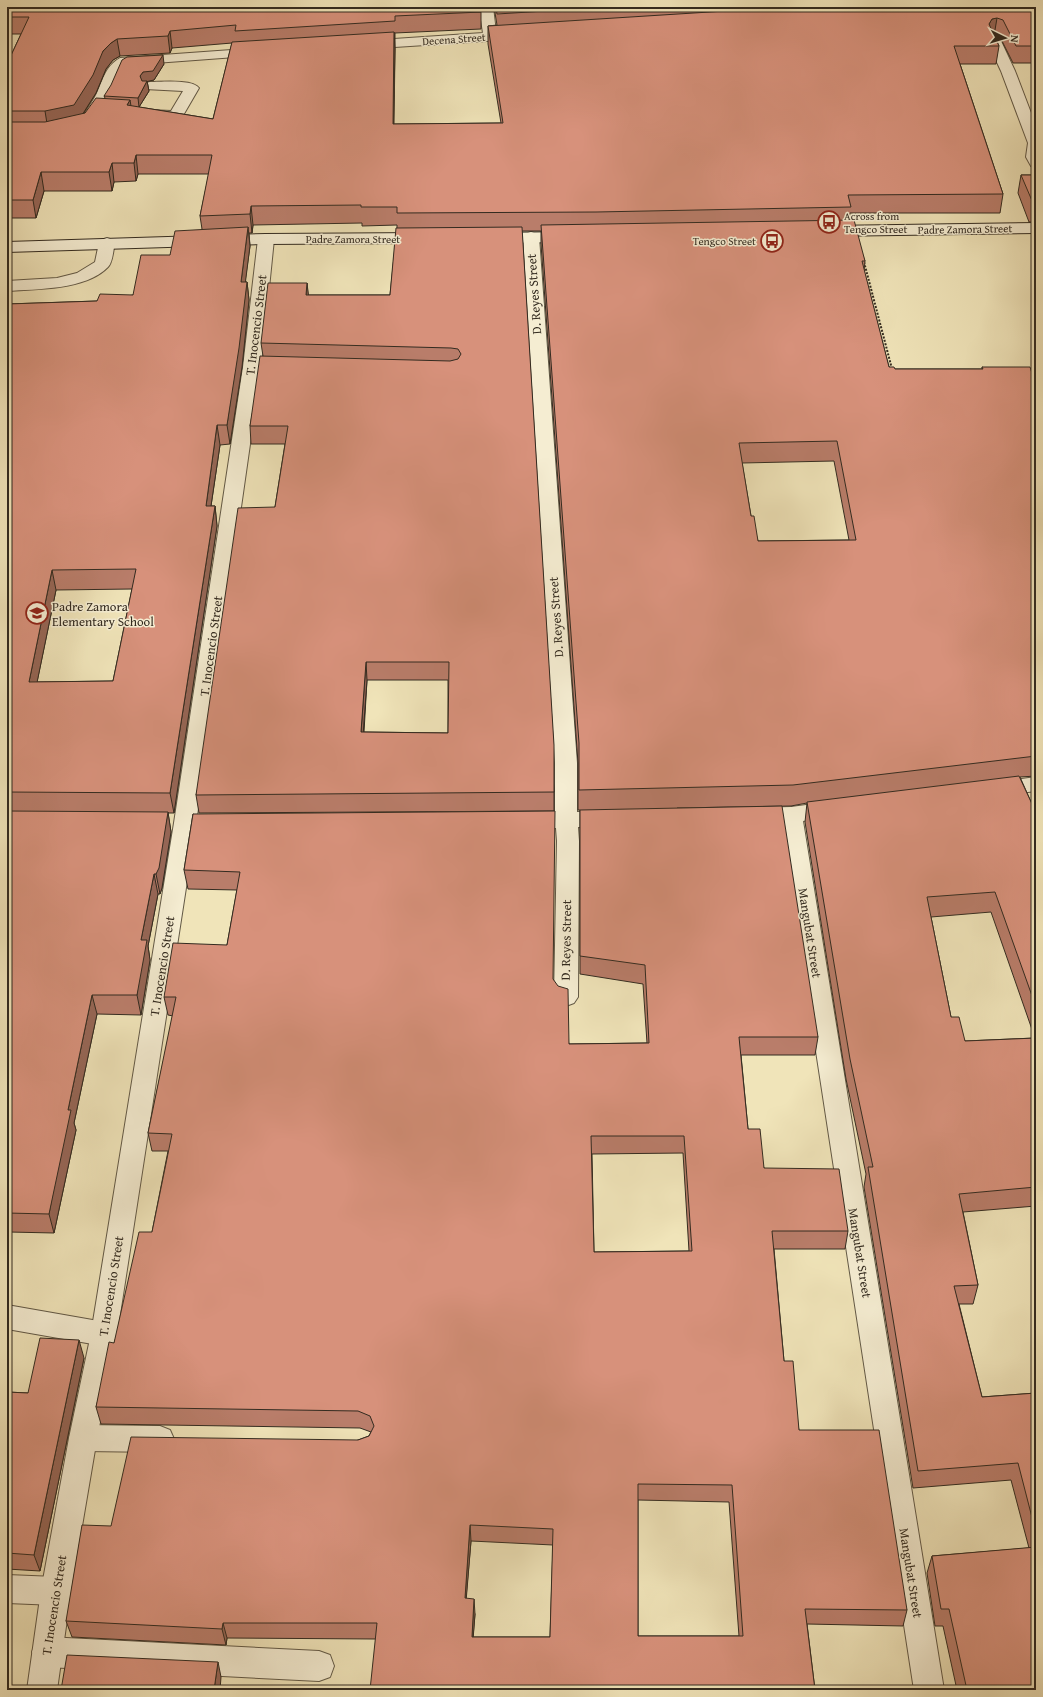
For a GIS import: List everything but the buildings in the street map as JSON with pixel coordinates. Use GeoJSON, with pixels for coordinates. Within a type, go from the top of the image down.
{"type":"FeatureCollection","features":[{"type":"Feature","properties":{"kind":"street"},"geometry":{"type":"LineString","coordinates":[[486,7],[490,37]]}},
{"type":"Feature","properties":{"kind":"street","name":"Decena Street"},"geometry":{"type":"LineString","coordinates":[[347,46],[529,34]]}},
{"type":"Feature","properties":{"kind":"street"},"geometry":{"type":"LineString","coordinates":[[994,41],[1008,70],[1035,143],[1035,159]]}},
{"type":"Feature","properties":{"kind":"street"},"geometry":{"type":"LineString","coordinates":[[76,128],[83,127],[104,94],[112,72],[117,65],[125,61],[268,51]]}},
{"type":"Feature","properties":{"kind":"street"},"geometry":{"type":"LineString","coordinates":[[135,113],[176,116],[192,88],[150,86]]}},
{"type":"Feature","properties":{"kind":"street"},"geometry":{"type":"LineString","coordinates":[[94,110],[111,111]]}},
{"type":"Feature","properties":{"kind":"street","name":"Padre Zamora Street"},"geometry":{"type":"LineString","coordinates":[[811,232],[1036,228]]}},
{"type":"Feature","properties":{"kind":"street","name":"D. Reyes Street"},"geometry":{"type":"LineString","coordinates":[[531,237],[566,763],[566,820],[568,841],[566,997]]}},
{"type":"Feature","properties":{"kind":"street"},"geometry":{"type":"LineString","coordinates":[[476,238],[588,237]]}},
{"type":"Feature","properties":{"kind":"street","name":"Padre Zamora Street"},"geometry":{"type":"LineString","coordinates":[[7,247],[266,239],[437,238]]}},
{"type":"Feature","properties":{"kind":"street","name":"T. Inocencio Street"},"geometry":{"type":"LineString","coordinates":[[42,1690],[56,1591],[83,1438],[104,1334],[259,367],[266,239]]}},
{"type":"Feature","properties":{"kind":"street"},"geometry":{"type":"LineString","coordinates":[[7,286],[58,283],[83,276],[102,264],[107,243]]}},
{"type":"Feature","properties":{"kind":"street"},"geometry":{"type":"LineString","coordinates":[[976,792],[1029,785],[1030,805]]}},
{"type":"Feature","properties":{"kind":"street"},"geometry":{"type":"LineString","coordinates":[[737,816],[791,815],[853,807]]}},
{"type":"Feature","properties":{"kind":"street","name":"Mangubat Street"},"geometry":{"type":"LineString","coordinates":[[791,815],[929,1690]]}},
{"type":"Feature","properties":{"kind":"street"},"geometry":{"type":"LineString","coordinates":[[502,821],[628,819]]}},
{"type":"Feature","properties":{"kind":"street"},"geometry":{"type":"LineString","coordinates":[[7,1317],[104,1334]]}},
{"type":"Feature","properties":{"kind":"street"},"geometry":{"type":"LineString","coordinates":[[83,1438],[186,1440]]}},
{"type":"Feature","properties":{"kind":"street"},"geometry":{"type":"LineString","coordinates":[[7,1589],[56,1591]]}},
{"type":"Feature","properties":{"kind":"street"},"geometry":{"type":"LineString","coordinates":[[47,1652],[319,1666]]}},
{"type":"Feature","properties":{"kind":"path"},"geometry":{"type":"LineString","coordinates":[[856,230],[894,376]]}},
{"type":"Feature","properties":{"kind":"place","name":"Across from Tengco Street"},"geometry":{"type":"Point","coordinates":[829,222]}},
{"type":"Feature","properties":{"kind":"place","name":"Tengco Street"},"geometry":{"type":"Point","coordinates":[772,241]}},
{"type":"Feature","properties":{"kind":"place","name":"Padre Zamora Elementary School"},"geometry":{"type":"Point","coordinates":[37,613]}}]}
